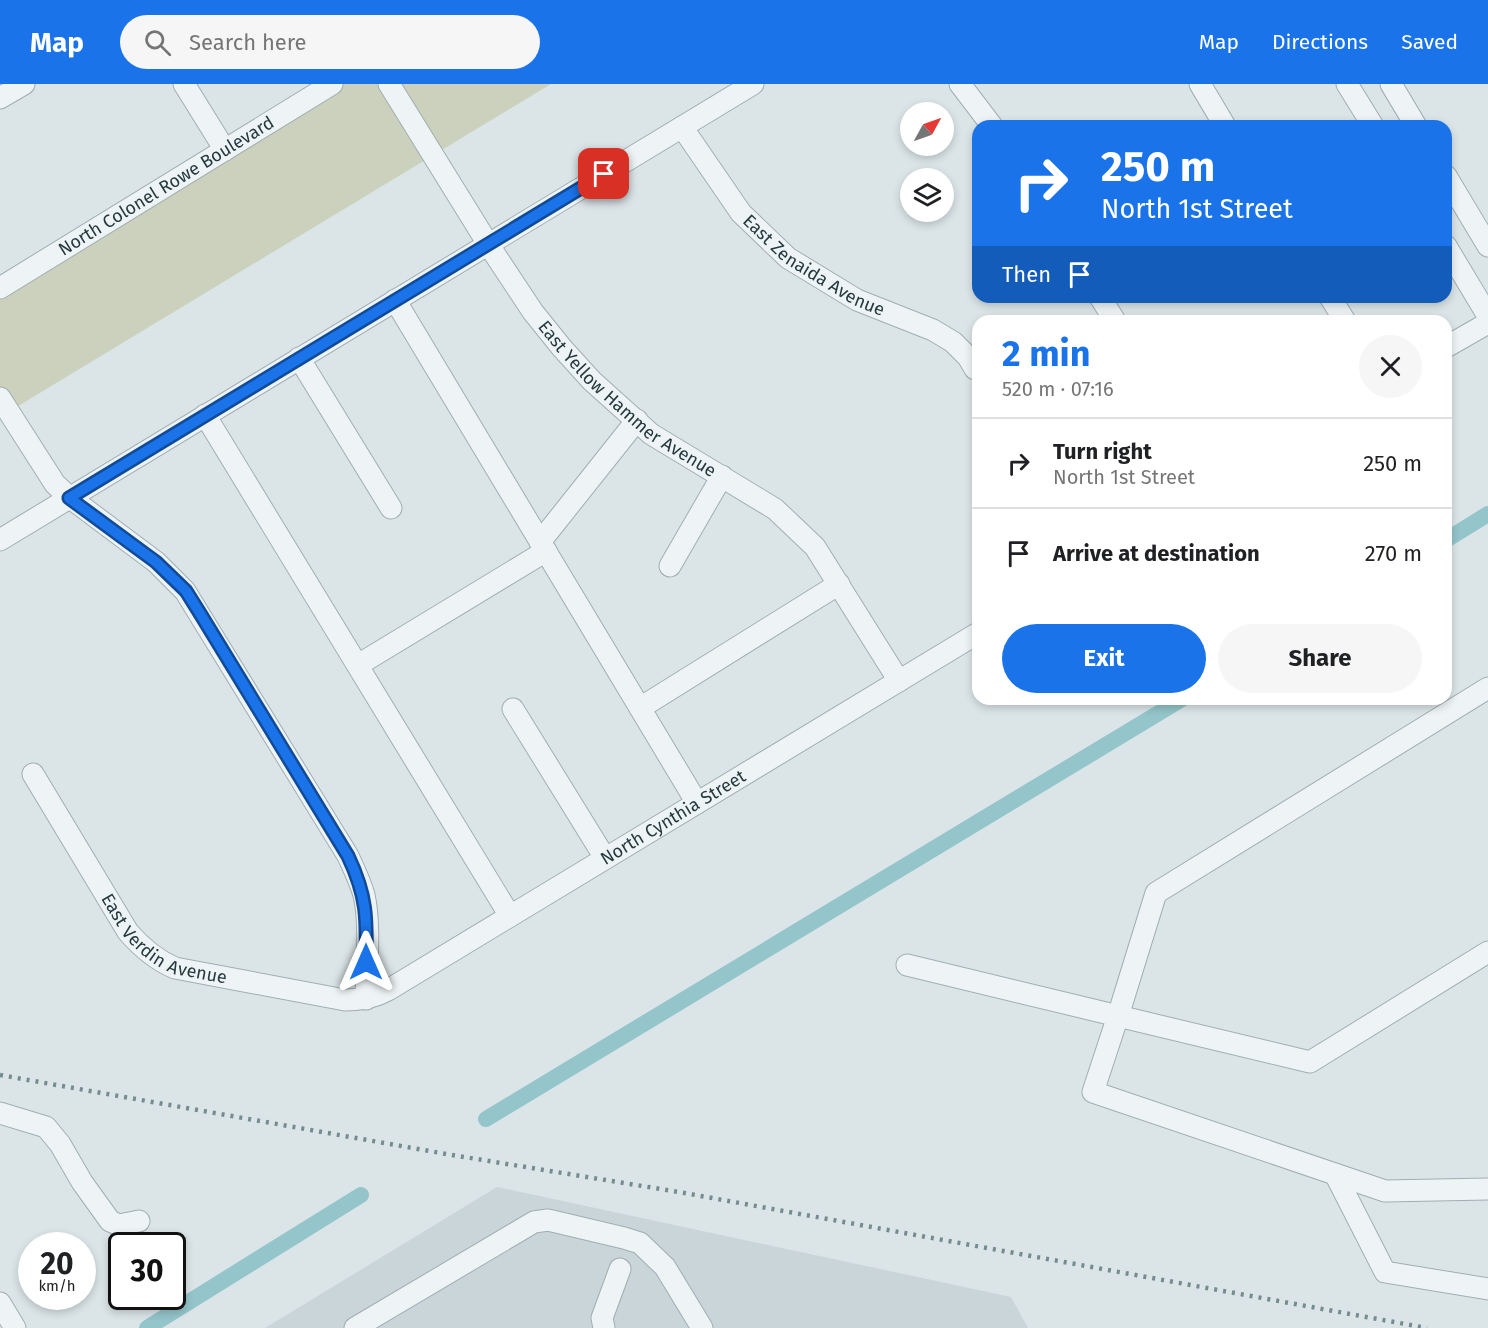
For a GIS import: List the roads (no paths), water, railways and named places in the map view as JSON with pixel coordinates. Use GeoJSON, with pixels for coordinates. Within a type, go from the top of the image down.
{"type":"FeatureCollection","features":[{"type":"Feature","properties":{"kind":"street"},"geometry":{"type":"LineString","coordinates":[[0,98],[24,84]]}},
{"type":"Feature","properties":{"kind":"street"},"geometry":{"type":"LineString","coordinates":[[184,84],[225,150]]}},
{"type":"Feature","properties":{"kind":"street","name":"North Colonel Rowe Boulevard"},"geometry":{"type":"LineString","coordinates":[[0,288],[332,84]]}},
{"type":"Feature","properties":{"kind":"street","name":"East Yellow Hammer Avenue"},"geometry":{"type":"LineString","coordinates":[[389,84],[488,244],[533,312],[562,348],[592,381],[651,434],[775,509],[815,547],[899,681]]}},
{"type":"Feature","properties":{"kind":"street"},"geometry":{"type":"LineString","coordinates":[[0,540],[753,84]]}},
{"type":"Feature","properties":{"kind":"street"},"geometry":{"type":"LineString","coordinates":[[960,84],[987,120]]}},
{"type":"Feature","properties":{"kind":"street"},"geometry":{"type":"LineString","coordinates":[[1200,84],[1221,120]]}},
{"type":"Feature","properties":{"kind":"street"},"geometry":{"type":"LineString","coordinates":[[1347,84],[1368,120]]}},
{"type":"Feature","properties":{"kind":"street"},"geometry":{"type":"LineString","coordinates":[[1391,84],[1412,120]]}},
{"type":"Feature","properties":{"kind":"street","name":"East Zenaida Avenue"},"geometry":{"type":"LineString","coordinates":[[682,127],[741,213],[788,258],[857,300],[933,330],[953,342],[972,364]]}},
{"type":"Feature","properties":{"kind":"street"},"geometry":{"type":"LineString","coordinates":[[1452,186],[1488,246]]}},
{"type":"Feature","properties":{"kind":"street"},"geometry":{"type":"LineString","coordinates":[[1452,256],[1488,316]]}},
{"type":"Feature","properties":{"kind":"street"},"geometry":{"type":"LineString","coordinates":[[395,300],[697,803]]}},
{"type":"Feature","properties":{"kind":"street"},"geometry":{"type":"LineString","coordinates":[[1452,344],[1488,323]]}},
{"type":"Feature","properties":{"kind":"street"},"geometry":{"type":"LineString","coordinates":[[299,358],[391,508]]}},
{"type":"Feature","properties":{"kind":"street"},"geometry":{"type":"LineString","coordinates":[[0,398],[55,484],[69,498],[139,548],[186,591],[348,856],[364,897],[366,999]]}},
{"type":"Feature","properties":{"kind":"street"},"geometry":{"type":"LineString","coordinates":[[205,416],[510,916]]}},
{"type":"Feature","properties":{"kind":"street"},"geometry":{"type":"LineString","coordinates":[[358,665],[543,546],[636,420]]}},
{"type":"Feature","properties":{"kind":"street"},"geometry":{"type":"LineString","coordinates":[[670,566],[722,476]]}},
{"type":"Feature","properties":{"kind":"street"},"geometry":{"type":"LineString","coordinates":[[640,708],[839,584]]}},
{"type":"Feature","properties":{"kind":"street","name":"North Cynthia Street"},"geometry":{"type":"LineString","coordinates":[[366,999],[378,996],[972,637]]}},
{"type":"Feature","properties":{"kind":"street"},"geometry":{"type":"LineString","coordinates":[[1488,688],[1156,893],[1094,1092],[1385,1191],[1488,1189]]}},
{"type":"Feature","properties":{"kind":"street"},"geometry":{"type":"LineString","coordinates":[[513,709],[605,858]]}},
{"type":"Feature","properties":{"kind":"street","name":"East Verdin Avenue"},"geometry":{"type":"LineString","coordinates":[[33,774],[129,932],[143,949],[161,962],[175,968],[345,1000],[366,999]]}},
{"type":"Feature","properties":{"kind":"street"},"geometry":{"type":"LineString","coordinates":[[908,965],[1310,1062],[1488,952]]}},
{"type":"Feature","properties":{"kind":"street"},"geometry":{"type":"LineString","coordinates":[[0,1113],[46,1127],[60,1144],[82,1182],[110,1221],[119,1225],[139,1221]]}},
{"type":"Feature","properties":{"kind":"street"},"geometry":{"type":"LineString","coordinates":[[1335,1174],[1385,1272],[1488,1289]]}},
{"type":"Feature","properties":{"kind":"street"},"geometry":{"type":"LineString","coordinates":[[355,1328],[534,1222],[548,1220],[640,1243],[665,1267],[702,1328]]}},
{"type":"Feature","properties":{"kind":"street"},"geometry":{"type":"LineString","coordinates":[[604,1328],[602,1318],[620,1269]]}},
{"type":"Feature","properties":{"kind":"street"},"geometry":{"type":"LineString","coordinates":[[0,1303],[15,1328]]}},
{"type":"Feature","properties":{"kind":"waterway"},"geometry":{"type":"LineString","coordinates":[[1452,536],[1488,514]]}},
{"type":"Feature","properties":{"kind":"waterway"},"geometry":{"type":"LineString","coordinates":[[486,1119],[1172,705]]}},
{"type":"Feature","properties":{"kind":"waterway"},"geometry":{"type":"LineString","coordinates":[[147,1328],[361,1195]]}},
{"type":"Feature","properties":{"kind":"railway"},"geometry":{"type":"LineString","coordinates":[[0,1075],[452,1155],[679,1192],[1427,1328]]}}]}
